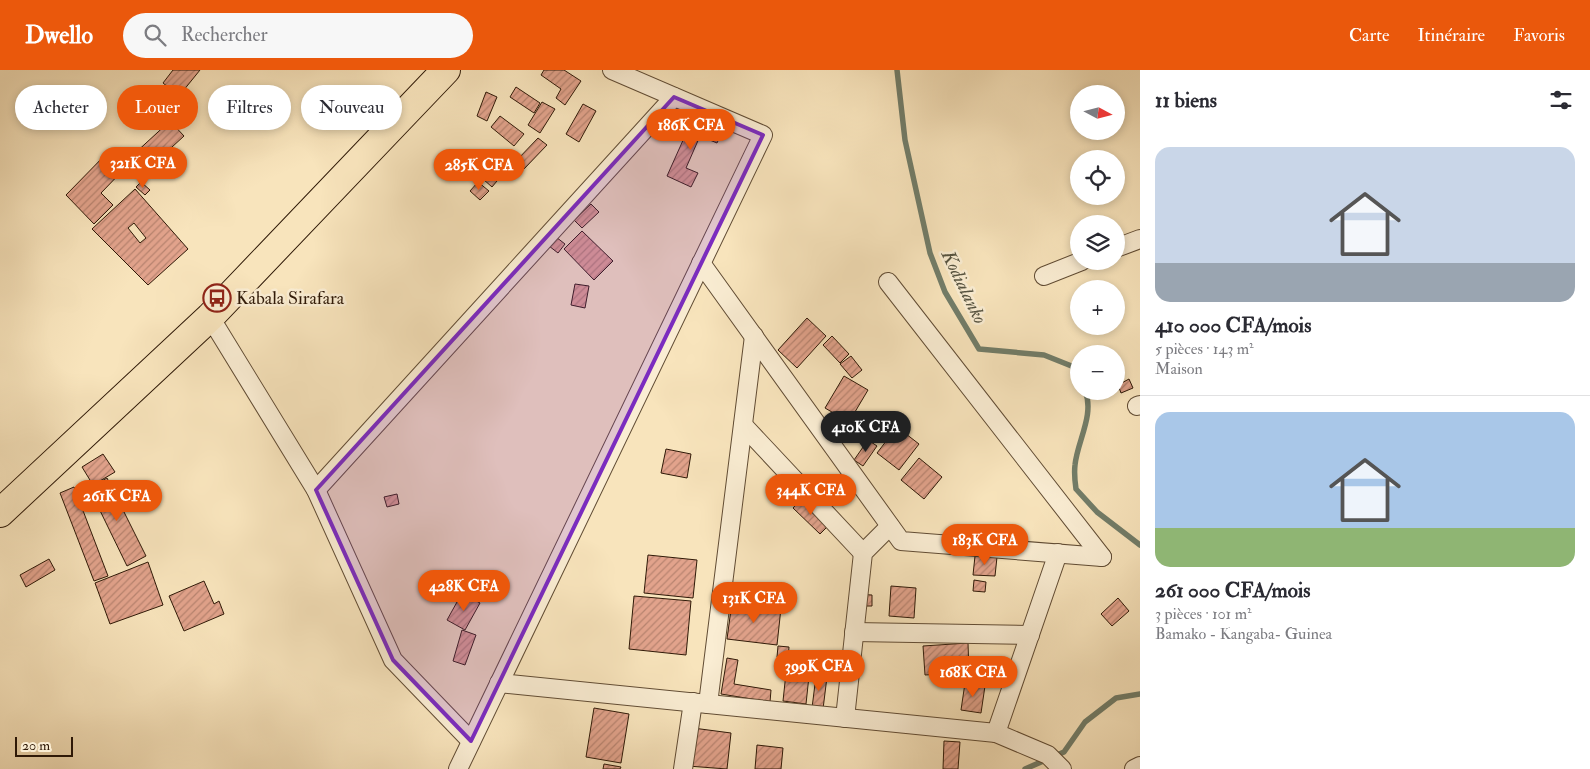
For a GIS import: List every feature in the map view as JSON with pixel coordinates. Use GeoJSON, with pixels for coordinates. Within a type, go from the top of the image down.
{"type":"FeatureCollection","features":[{"type":"Feature","properties":{"kind":"main road"},"geometry":{"type":"LineString","coordinates":[[0,513],[210,316],[446,70]]}},
{"type":"Feature","properties":{"kind":"street"},"geometry":{"type":"LineString","coordinates":[[458,769],[763,135],[612,70]]}},
{"type":"Feature","properties":{"kind":"street"},"geometry":{"type":"LineString","coordinates":[[316,490],[674,97]]}},
{"type":"Feature","properties":{"kind":"street"},"geometry":{"type":"LineString","coordinates":[[1125,245],[1140,239]]}},
{"type":"Feature","properties":{"kind":"street"},"geometry":{"type":"LineString","coordinates":[[701,263],[901,541],[1102,557],[888,282]]}},
{"type":"Feature","properties":{"kind":"street"},"geometry":{"type":"LineString","coordinates":[[1044,276],[1070,266]]}},
{"type":"Feature","properties":{"kind":"street"},"geometry":{"type":"LineString","coordinates":[[210,316],[316,490],[394,660],[471,741]]}},
{"type":"Feature","properties":{"kind":"street"},"geometry":{"type":"LineString","coordinates":[[684,769],[700,703],[754,336]]}},
{"type":"Feature","properties":{"kind":"street"},"geometry":{"type":"LineString","coordinates":[[742,425],[863,552]]}},
{"type":"Feature","properties":{"kind":"street"},"geometry":{"type":"LineString","coordinates":[[845,718],[863,552],[890,526]]}},
{"type":"Feature","properties":{"kind":"street"},"geometry":{"type":"LineString","coordinates":[[996,733],[1058,553]]}},
{"type":"Feature","properties":{"kind":"street"},"geometry":{"type":"LineString","coordinates":[[854,632],[1030,635]]}},
{"type":"Feature","properties":{"kind":"street"},"geometry":{"type":"LineString","coordinates":[[499,683],[996,733],[1057,763]]}},
{"type":"Feature","properties":{"kind":"street"},"geometry":{"type":"LineString","coordinates":[[1134,769],[1140,766]]}},
{"type":"Feature","properties":{"kind":"highlighted area"},"geometry":{"type":"Polygon","coordinates":[[[674,97],[763,135],[471,741],[393,660],[316,490],[674,97]]]}},
{"type":"Feature","properties":{"kind":"building"},"geometry":{"type":"Polygon","coordinates":[[[173,70],[200,70],[188,85],[165,85],[163,83],[173,70]]]}},
{"type":"Feature","properties":{"kind":"building"},"geometry":{"type":"Polygon","coordinates":[[[544,70],[564,70],[581,81],[565,105],[556,98],[561,89],[541,75],[544,70]]]}},
{"type":"Feature","properties":{"kind":"building"},"geometry":{"type":"Polygon","coordinates":[[[516,87],[540,103],[534,113],[510,97],[516,87]]]}},
{"type":"Feature","properties":{"kind":"building"},"geometry":{"type":"Polygon","coordinates":[[[486,92],[497,97],[487,121],[477,116],[486,92]]]}},
{"type":"Feature","properties":{"kind":"building"},"geometry":{"type":"Polygon","coordinates":[[[542,102],[555,109],[540,133],[528,125],[542,102]]]}},
{"type":"Feature","properties":{"kind":"building"},"geometry":{"type":"Polygon","coordinates":[[[583,104],[596,111],[579,142],[566,134],[583,104]]]}},
{"type":"Feature","properties":{"kind":"building"},"geometry":{"type":"Polygon","coordinates":[[[500,116],[524,134],[514,146],[491,127],[500,116]]]}},
{"type":"Feature","properties":{"kind":"building"},"geometry":{"type":"Polygon","coordinates":[[[693,118],[722,132],[717,143],[700,136],[686,168],[698,173],[691,187],[667,176],[693,118]]]}},
{"type":"Feature","properties":{"kind":"building"},"geometry":{"type":"Polygon","coordinates":[[[160,130],[178,130],[184,136],[147,170],[133,155],[160,130]]]}},
{"type":"Feature","properties":{"kind":"building"},"geometry":{"type":"Polygon","coordinates":[[[538,138],[547,145],[524,169],[516,161],[538,138]]]}},
{"type":"Feature","properties":{"kind":"building"},"geometry":{"type":"Polygon","coordinates":[[[111,149],[128,165],[101,193],[113,205],[94,224],[66,195],[111,149]]]}},
{"type":"Feature","properties":{"kind":"building"},"geometry":{"type":"Polygon","coordinates":[[[492,167],[502,175],[492,187],[483,179],[492,167]]]}},
{"type":"Feature","properties":{"kind":"building"},"geometry":{"type":"Polygon","coordinates":[[[141,182],[150,190],[145,195],[136,187],[141,182]]]}},
{"type":"Feature","properties":{"kind":"building"},"geometry":{"type":"Polygon","coordinates":[[[478,182],[489,191],[480,200],[470,191],[478,182]]]}},
{"type":"Feature","properties":{"kind":"building"},"geometry":{"type":"Polygon","coordinates":[[[135,189],[188,249],[148,285],[92,229],[135,189]],[[134,223],[128,228],[140,243],[146,238],[134,223]]]}},
{"type":"Feature","properties":{"kind":"building"},"geometry":{"type":"Polygon","coordinates":[[[591,204],[599,212],[582,228],[574,220],[591,204]]]}},
{"type":"Feature","properties":{"kind":"building"},"geometry":{"type":"Polygon","coordinates":[[[582,231],[613,261],[594,280],[564,249],[582,231]]]}},
{"type":"Feature","properties":{"kind":"building"},"geometry":{"type":"Polygon","coordinates":[[[556,237],[565,244],[558,253],[549,246],[556,237]]]}},
{"type":"Feature","properties":{"kind":"building"},"geometry":{"type":"Polygon","coordinates":[[[575,284],[589,286],[585,308],[571,305],[575,284]]]}},
{"type":"Feature","properties":{"kind":"building"},"geometry":{"type":"Polygon","coordinates":[[[807,318],[826,336],[797,368],[778,350],[807,318]]]}},
{"type":"Feature","properties":{"kind":"building"},"geometry":{"type":"Polygon","coordinates":[[[832,336],[849,354],[840,363],[823,345],[832,336]]]}},
{"type":"Feature","properties":{"kind":"building"},"geometry":{"type":"Polygon","coordinates":[[[851,356],[862,370],[852,378],[840,364],[851,356]]]}},
{"type":"Feature","properties":{"kind":"building"},"geometry":{"type":"Polygon","coordinates":[[[844,376],[868,390],[849,422],[825,408],[844,376]]]}},
{"type":"Feature","properties":{"kind":"building"},"geometry":{"type":"Polygon","coordinates":[[[1129,379],[1133,388],[1125,391],[1125,381],[1129,379]]]}},
{"type":"Feature","properties":{"kind":"building"},"geometry":{"type":"Polygon","coordinates":[[[897,427],[919,444],[899,470],[877,453],[897,427]]]}},
{"type":"Feature","properties":{"kind":"building"},"geometry":{"type":"Polygon","coordinates":[[[868,440],[877,446],[863,466],[854,460],[868,440]]]}},
{"type":"Feature","properties":{"kind":"building"},"geometry":{"type":"Polygon","coordinates":[[[666,449],[691,454],[687,478],[661,473],[666,449]]]}},
{"type":"Feature","properties":{"kind":"building"},"geometry":{"type":"Polygon","coordinates":[[[103,454],[115,472],[93,485],[82,467],[103,454]]]}},
{"type":"Feature","properties":{"kind":"building"},"geometry":{"type":"Polygon","coordinates":[[[919,458],[942,477],[924,499],[901,480],[919,458]]]}},
{"type":"Feature","properties":{"kind":"building"},"geometry":{"type":"Polygon","coordinates":[[[107,478],[146,556],[127,566],[89,488],[107,478]]]}},
{"type":"Feature","properties":{"kind":"building"},"geometry":{"type":"Polygon","coordinates":[[[74,487],[108,576],[94,581],[60,493],[74,487]]]}},
{"type":"Feature","properties":{"kind":"building"},"geometry":{"type":"Polygon","coordinates":[[[397,494],[399,504],[387,507],[384,497],[397,494]]]}},
{"type":"Feature","properties":{"kind":"building"},"geometry":{"type":"Polygon","coordinates":[[[803,497],[830,524],[820,534],[793,508],[803,497]]]}},
{"type":"Feature","properties":{"kind":"building"},"geometry":{"type":"Polygon","coordinates":[[[648,555],[697,560],[693,598],[644,593],[648,555]]]}},
{"type":"Feature","properties":{"kind":"building"},"geometry":{"type":"Polygon","coordinates":[[[975,556],[997,557],[995,576],[973,575],[975,556]]]}},
{"type":"Feature","properties":{"kind":"building"},"geometry":{"type":"Polygon","coordinates":[[[49,559],[55,570],[26,587],[20,575],[49,559]]]}},
{"type":"Feature","properties":{"kind":"building"},"geometry":{"type":"Polygon","coordinates":[[[148,562],[163,605],[110,624],[95,583],[148,562]]]}},
{"type":"Feature","properties":{"kind":"building"},"geometry":{"type":"Polygon","coordinates":[[[974,580],[986,582],[985,592],[973,591],[974,580]]]}},
{"type":"Feature","properties":{"kind":"building"},"geometry":{"type":"Polygon","coordinates":[[[204,581],[214,604],[219,601],[224,614],[184,631],[169,596],[204,581]]]}},
{"type":"Feature","properties":{"kind":"building"},"geometry":{"type":"Polygon","coordinates":[[[891,586],[916,588],[914,618],[889,616],[891,586]]]}},
{"type":"Feature","properties":{"kind":"building"},"geometry":{"type":"Polygon","coordinates":[[[462,593],[480,603],[465,630],[447,620],[462,593]]]}},
{"type":"Feature","properties":{"kind":"building"},"geometry":{"type":"Polygon","coordinates":[[[854,594],[872,595],[872,606],[854,606],[854,594]]]}},
{"type":"Feature","properties":{"kind":"building"},"geometry":{"type":"Polygon","coordinates":[[[634,596],[691,601],[686,655],[629,649],[634,596]]]}},
{"type":"Feature","properties":{"kind":"building"},"geometry":{"type":"Polygon","coordinates":[[[1118,598],[1129,611],[1112,626],[1101,614],[1118,598]]]}},
{"type":"Feature","properties":{"kind":"building"},"geometry":{"type":"Polygon","coordinates":[[[732,602],[781,608],[777,645],[727,639],[732,602]]]}},
{"type":"Feature","properties":{"kind":"building"},"geometry":{"type":"Polygon","coordinates":[[[462,630],[476,635],[465,665],[453,661],[462,630]]]}},
{"type":"Feature","properties":{"kind":"building"},"geometry":{"type":"Polygon","coordinates":[[[968,643],[969,672],[925,675],[923,646],[968,643]]]}},
{"type":"Feature","properties":{"kind":"building"},"geometry":{"type":"Polygon","coordinates":[[[778,646],[789,647],[788,659],[777,657],[778,646]]]}},
{"type":"Feature","properties":{"kind":"building"},"geometry":{"type":"Polygon","coordinates":[[[727,658],[738,660],[734,684],[771,690],[770,702],[721,694],[727,658]]]}},
{"type":"Feature","properties":{"kind":"building"},"geometry":{"type":"Polygon","coordinates":[[[786,673],[809,676],[806,704],[783,701],[786,673]]]}},
{"type":"Feature","properties":{"kind":"building"},"geometry":{"type":"Polygon","coordinates":[[[816,676],[827,677],[823,709],[812,708],[816,676]]]}},
{"type":"Feature","properties":{"kind":"building"},"geometry":{"type":"Polygon","coordinates":[[[965,683],[985,686],[981,713],[961,710],[965,683]]]}},
{"type":"Feature","properties":{"kind":"building"},"geometry":{"type":"Polygon","coordinates":[[[594,708],[629,714],[621,763],[586,757],[594,708]]]}},
{"type":"Feature","properties":{"kind":"building"},"geometry":{"type":"Polygon","coordinates":[[[693,728],[731,733],[727,769],[688,766],[693,728]]]}},
{"type":"Feature","properties":{"kind":"building"},"geometry":{"type":"Polygon","coordinates":[[[944,741],[960,742],[958,769],[943,769],[944,741]]]}},
{"type":"Feature","properties":{"kind":"building"},"geometry":{"type":"Polygon","coordinates":[[[757,745],[783,748],[781,769],[755,769],[757,745]]]}},
{"type":"Feature","properties":{"kind":"building"},"geometry":{"type":"Polygon","coordinates":[[[604,764],[621,767],[620,769],[603,769],[604,764]]]}},
{"type":"Feature","properties":{"kind":"waterway","name":"Kodialanko"},"geometry":{"type":"LineString","coordinates":[[897,70],[905,140],[930,253],[945,292],[979,349],[1044,355],[1070,365]]}},
{"type":"Feature","properties":{"kind":"waterway","name":"Kodialanko"},"geometry":{"type":"LineString","coordinates":[[1088,400],[1087,418],[1076,456],[1076,489],[1097,512],[1140,545]]}},
{"type":"Feature","properties":{"kind":"waterway","name":"Kodialanko"},"geometry":{"type":"LineString","coordinates":[[1025,769],[1064,752],[1085,722],[1116,698],[1140,694]]}},
{"type":"Feature","properties":{"kind":"place","name":"Kabala Sirafara"},"geometry":{"type":"Point","coordinates":[217,298]}}]}
